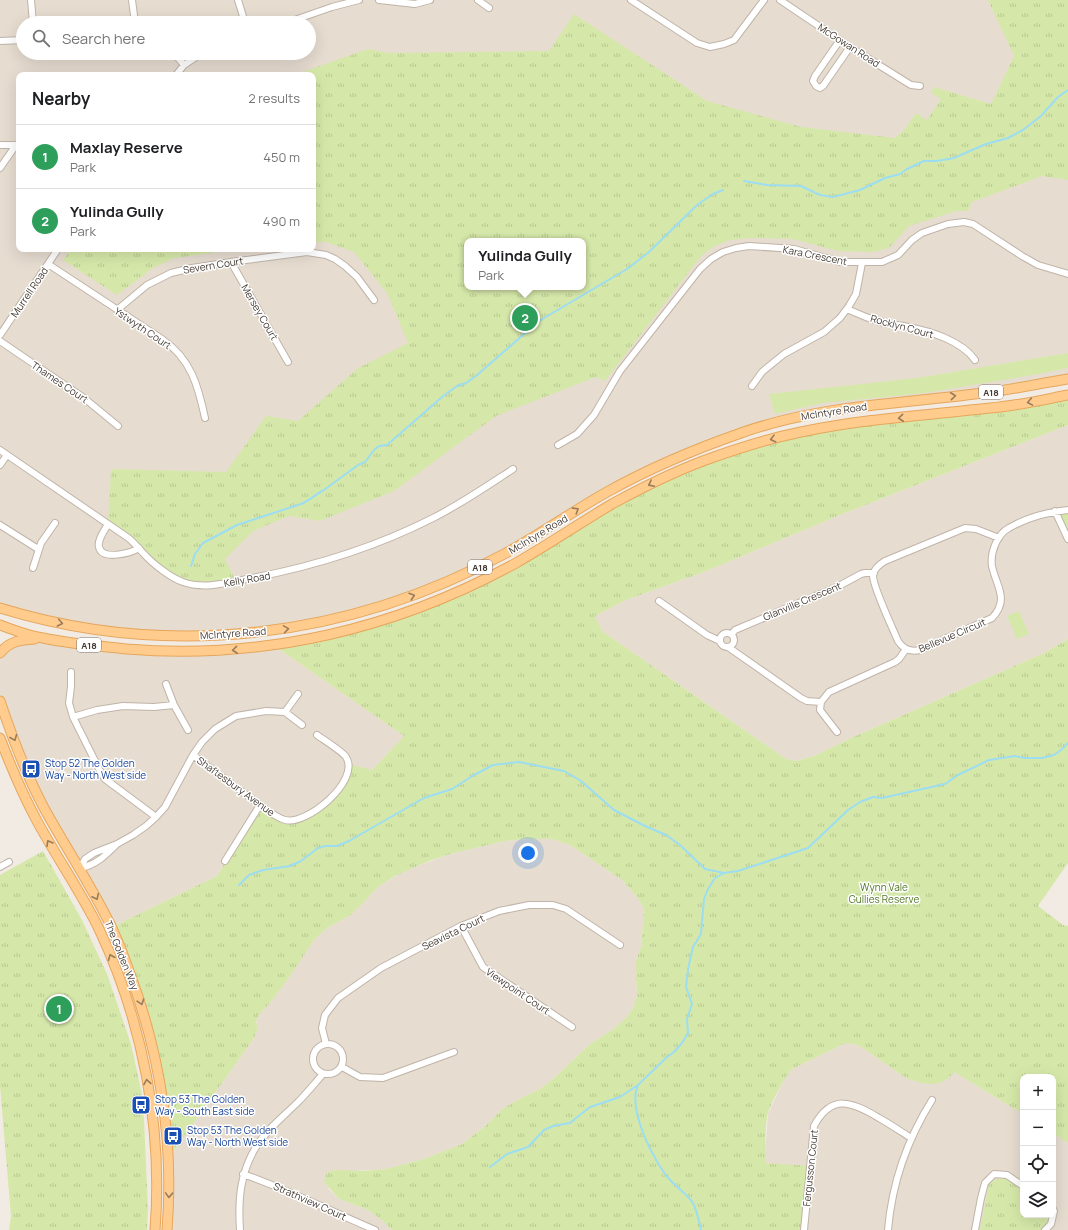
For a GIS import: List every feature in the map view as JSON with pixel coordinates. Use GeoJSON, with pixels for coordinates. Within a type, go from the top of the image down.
{"type":"FeatureCollection","features":[{"type":"Feature","properties":{"kind":"main road","name":"McIntyre Road"},"geometry":{"type":"LineString","coordinates":[[0,608],[48,621],[106,631],[167,636],[257,633],[313,624],[345,617],[425,592],[508,552],[628,480],[678,456],[745,431],[790,418],[837,409],[880,403],[991,392],[1068,379]]}},
{"type":"Feature","properties":{"kind":"main road","name":"McIntyre Road"},"geometry":{"type":"LineString","coordinates":[[0,625],[43,638],[85,645],[144,650],[226,651],[258,648],[325,636],[389,618],[428,605],[458,592],[517,562],[612,504],[657,481],[736,449],[799,432],[838,425],[993,408],[1068,395]]}},
{"type":"Feature","properties":{"kind":"main road"},"geometry":{"type":"LineString","coordinates":[[0,615],[22,614]]}},
{"type":"Feature","properties":{"kind":"main road"},"geometry":{"type":"LineString","coordinates":[[0,653],[14,642],[43,638]]}},
{"type":"Feature","properties":{"kind":"main road","name":"The Golden Way"},"geometry":{"type":"LineString","coordinates":[[0,701],[35,789],[112,927],[143,1009],[153,1048],[163,1099],[168,1146],[169,1185],[167,1230]]}},
{"type":"Feature","properties":{"kind":"main road","name":"The Golden Way"},"geometry":{"type":"LineString","coordinates":[[0,738],[24,796],[98,929],[118,974],[132,1018],[141,1051],[155,1136],[155,1230]]}},
{"type":"Feature","properties":{"kind":"main road"},"geometry":{"type":"LineString","coordinates":[[59,858],[80,868],[78,892]]}},
{"type":"Feature","properties":{"kind":"street"},"geometry":{"type":"LineString","coordinates":[[31,0],[32,16]]}},
{"type":"Feature","properties":{"kind":"street"},"geometry":{"type":"LineString","coordinates":[[132,0],[134,16]]}},
{"type":"Feature","properties":{"kind":"street"},"geometry":{"type":"LineString","coordinates":[[238,0],[243,16]]}},
{"type":"Feature","properties":{"kind":"street"},"geometry":{"type":"LineString","coordinates":[[329,0],[332,7]]}},
{"type":"Feature","properties":{"kind":"street"},"geometry":{"type":"LineString","coordinates":[[306,16],[359,0]]}},
{"type":"Feature","properties":{"kind":"street"},"geometry":{"type":"LineString","coordinates":[[379,0],[415,4],[430,0]]}},
{"type":"Feature","properties":{"kind":"street"},"geometry":{"type":"LineString","coordinates":[[478,0],[489,8]]}},
{"type":"Feature","properties":{"kind":"street"},"geometry":{"type":"LineString","coordinates":[[631,0],[697,43],[710,47],[734,40],[764,0]]}},
{"type":"Feature","properties":{"kind":"street","name":"McGowan Road"},"geometry":{"type":"LineString","coordinates":[[780,0],[850,47],[911,85],[920,86]]}},
{"type":"Feature","properties":{"kind":"street"},"geometry":{"type":"LineString","coordinates":[[0,41],[16,40]]}},
{"type":"Feature","properties":{"kind":"street"},"geometry":{"type":"LineString","coordinates":[[840,40],[815,76],[813,80],[816,86],[820,88],[823,86],[850,47]]}},
{"type":"Feature","properties":{"kind":"street"},"geometry":{"type":"LineString","coordinates":[[180,60],[184,65]]}},
{"type":"Feature","properties":{"kind":"street"},"geometry":{"type":"LineString","coordinates":[[178,72],[184,65],[192,60]]}},
{"type":"Feature","properties":{"kind":"street"},"geometry":{"type":"LineString","coordinates":[[0,145],[16,145]]}},
{"type":"Feature","properties":{"kind":"street"},"geometry":{"type":"LineString","coordinates":[[0,168],[16,148]]}},
{"type":"Feature","properties":{"kind":"street","name":"Kara Crescent"},"geometry":{"type":"LineString","coordinates":[[558,444],[577,434],[591,419],[620,371],[700,269],[717,255],[736,248],[749,246],[794,249],[835,261],[862,263],[882,262],[890,260],[898,255],[912,240],[922,233],[948,224],[964,222],[979,227],[1034,263],[1068,274]]}},
{"type":"Feature","properties":{"kind":"street","name":"Murrell Road"},"geometry":{"type":"LineString","coordinates":[[0,335],[56,252]]}},
{"type":"Feature","properties":{"kind":"street","name":"Severn Court"},"geometry":{"type":"LineString","coordinates":[[117,310],[147,285],[171,273],[231,262],[301,253],[322,254],[335,259],[357,277],[374,300]]}},
{"type":"Feature","properties":{"kind":"street","name":"Mersey Court"},"geometry":{"type":"LineString","coordinates":[[231,262],[288,362]]}},
{"type":"Feature","properties":{"kind":"street"},"geometry":{"type":"LineString","coordinates":[[752,386],[767,368],[784,354],[830,328],[847,309],[854,299],[857,290],[862,263]]}},
{"type":"Feature","properties":{"kind":"street","name":"Ystwyth Court"},"geometry":{"type":"LineString","coordinates":[[48,264],[168,343],[180,354],[193,374],[205,418]]}},
{"type":"Feature","properties":{"kind":"street","name":"Rocklyn Court"},"geometry":{"type":"LineString","coordinates":[[847,309],[878,321],[912,327],[945,338],[963,347],[975,360]]}},
{"type":"Feature","properties":{"kind":"street","name":"Thames Court"},"geometry":{"type":"LineString","coordinates":[[0,342],[84,398],[118,426]]}},
{"type":"Feature","properties":{"kind":"street","name":"Kelly Road"},"geometry":{"type":"LineString","coordinates":[[0,450],[133,541],[152,562],[177,580],[192,584],[211,585],[278,573],[357,551],[417,526],[442,513],[513,469]]}},
{"type":"Feature","properties":{"kind":"street"},"geometry":{"type":"LineString","coordinates":[[0,465],[7,455]]}},
{"type":"Feature","properties":{"kind":"street","name":"Bellevue Circuit"},"geometry":{"type":"LineString","coordinates":[[874,574],[873,580],[875,586],[898,641],[912,651],[920,650],[986,622],[996,614],[1001,602],[1001,596],[992,565],[992,556],[994,546],[1008,528],[1036,516],[1055,511],[1068,510]]}},
{"type":"Feature","properties":{"kind":"street"},"geometry":{"type":"LineString","coordinates":[[1055,511],[1068,539]]}},
{"type":"Feature","properties":{"kind":"street"},"geometry":{"type":"LineString","coordinates":[[33,568],[38,549],[55,523]]}},
{"type":"Feature","properties":{"kind":"street"},"geometry":{"type":"LineString","coordinates":[[108,524],[99,543],[101,551],[113,555],[130,553],[139,548]]}},
{"type":"Feature","properties":{"kind":"street"},"geometry":{"type":"LineString","coordinates":[[0,525],[38,549]]}},
{"type":"Feature","properties":{"kind":"street"},"geometry":{"type":"LineString","coordinates":[[874,574],[877,567],[881,563],[964,528],[976,529],[999,538]]}},
{"type":"Feature","properties":{"kind":"street","name":"Glanville Crescent"},"geometry":{"type":"LineString","coordinates":[[732,634],[735,630],[836,587],[861,574],[874,574]]}},
{"type":"Feature","properties":{"kind":"street"},"geometry":{"type":"LineString","coordinates":[[659,601],[707,635],[720,641],[722,645],[801,698],[821,702]]}},
{"type":"Feature","properties":{"kind":"street"},"geometry":{"type":"LineString","coordinates":[[720,641],[722,635],[727,633],[732,634],[735,639],[728,648]]}},
{"type":"Feature","properties":{"kind":"street"},"geometry":{"type":"LineString","coordinates":[[837,732],[820,710],[821,702],[829,692],[895,662],[899,659],[906,648]]}},
{"type":"Feature","properties":{"kind":"street"},"geometry":{"type":"LineString","coordinates":[[71,672],[69,703],[73,717],[105,779],[156,817]]}},
{"type":"Feature","properties":{"kind":"street"},"geometry":{"type":"LineString","coordinates":[[166,684],[174,705],[188,730]]}},
{"type":"Feature","properties":{"kind":"street"},"geometry":{"type":"LineString","coordinates":[[285,712],[298,694]]}},
{"type":"Feature","properties":{"kind":"street"},"geometry":{"type":"LineString","coordinates":[[73,717],[97,710],[123,706],[154,707],[174,705]]}},
{"type":"Feature","properties":{"kind":"street"},"geometry":{"type":"LineString","coordinates":[[80,868],[90,866],[104,857],[117,844],[146,826],[156,817],[165,807],[193,754],[215,729],[236,716],[266,711],[285,712],[302,725]]}},
{"type":"Feature","properties":{"kind":"street","name":"Shaftesbury Avenue"},"geometry":{"type":"LineString","coordinates":[[193,754],[220,777],[277,817],[293,821],[300,819],[330,800],[349,773],[349,764],[346,756],[317,735]]}},
{"type":"Feature","properties":{"kind":"street"},"geometry":{"type":"LineString","coordinates":[[225,860],[260,805]]}},
{"type":"Feature","properties":{"kind":"street"},"geometry":{"type":"LineString","coordinates":[[0,868],[9,862]]}},
{"type":"Feature","properties":{"kind":"street","name":"Seavista Court"},"geometry":{"type":"LineString","coordinates":[[326,1044],[322,1028],[325,1015],[338,998],[380,968],[462,926],[499,911],[529,905],[553,905],[566,909],[620,945]]}},
{"type":"Feature","properties":{"kind":"street","name":"Viewpoint Court"},"geometry":{"type":"LineString","coordinates":[[462,926],[483,967],[572,1027]]}},
{"type":"Feature","properties":{"kind":"street"},"geometry":{"type":"LineString","coordinates":[[326,1044],[338,1047],[344,1057],[342,1067],[330,1075],[323,1074],[319,1071],[313,1061],[316,1050],[326,1044]]}},
{"type":"Feature","properties":{"kind":"street"},"geometry":{"type":"LineString","coordinates":[[342,1067],[360,1077],[383,1078],[454,1052]]}},
{"type":"Feature","properties":{"kind":"street"},"geometry":{"type":"LineString","coordinates":[[240,1230],[238,1209],[243,1174],[256,1146],[265,1135],[300,1101],[323,1074]]}},
{"type":"Feature","properties":{"kind":"street"},"geometry":{"type":"LineString","coordinates":[[888,1230],[891,1204],[897,1178],[911,1138],[932,1100]]}},
{"type":"Feature","properties":{"kind":"street","name":"Fergusson Court"},"geometry":{"type":"LineString","coordinates":[[804,1230],[814,1126],[819,1116],[826,1109],[842,1103],[852,1104],[863,1108],[911,1138]]}},
{"type":"Feature","properties":{"kind":"street","name":"Strathview Court"},"geometry":{"type":"LineString","coordinates":[[243,1174],[276,1186],[375,1230]]}},
{"type":"Feature","properties":{"kind":"street"},"geometry":{"type":"LineString","coordinates":[[975,1230],[985,1183],[994,1174],[1007,1175],[1020,1184]]}},
{"type":"Feature","properties":{"kind":"street"},"geometry":{"type":"LineString","coordinates":[[1045,1230],[1051,1224],[1052,1218]]}},
{"type":"Feature","properties":{"kind":"shaded area"},"geometry":{"type":"Polygon","coordinates":[[[0,0],[1068,0],[1068,379],[837,409],[699,448],[425,592],[257,633],[140,634],[0,608],[0,0]]]}},
{"type":"Feature","properties":{"kind":"shaded area"},"geometry":{"type":"Polygon","coordinates":[[[1068,425],[1068,639],[1044,653],[851,738],[814,756],[797,761],[786,759],[602,631],[595,616],[626,600],[704,572],[840,515],[1068,425]]]}},
{"type":"Feature","properties":{"kind":"shaded area"},"geometry":{"type":"Polygon","coordinates":[[[21,640],[136,649],[273,645],[404,736],[372,770],[349,773],[330,800],[225,861],[217,876],[112,927],[44,808],[0,701],[0,653],[21,640]]]}},
{"type":"Feature","properties":{"kind":"shaded area"},"geometry":{"type":"Polygon","coordinates":[[[543,838],[552,839],[570,845],[622,880],[637,897],[644,909],[641,947],[635,963],[637,995],[633,1008],[626,1018],[613,1029],[590,1044],[553,1079],[540,1089],[501,1110],[488,1124],[462,1144],[424,1159],[386,1169],[350,1171],[328,1188],[339,1199],[371,1212],[392,1230],[167,1230],[168,1159],[254,1038],[258,1028],[256,1022],[259,1015],[270,1003],[314,940],[327,928],[349,916],[378,887],[404,871],[450,854],[505,841],[543,838]]]}},
{"type":"Feature","properties":{"kind":"shaded area"},"geometry":{"type":"Polygon","coordinates":[[[846,1043],[858,1045],[906,1078],[954,1072],[1020,1112],[1020,1218],[1056,1218],[1056,1135],[1068,1143],[1068,1230],[804,1230],[770,1163],[766,1163],[765,1156],[768,1114],[786,1075],[792,1069],[846,1043]]]}},
{"type":"Feature","properties":{"kind":"green space"},"geometry":{"type":"Polygon","coordinates":[[[988,0],[1068,0],[1068,180],[1042,176],[972,202],[968,211],[956,211],[909,226],[889,248],[873,252],[838,251],[793,239],[752,238],[730,240],[713,247],[701,256],[605,381],[596,377],[496,416],[394,491],[320,521],[289,516],[253,531],[225,559],[236,581],[205,586],[177,580],[108,524],[111,469],[226,472],[266,416],[298,421],[358,368],[408,343],[387,293],[354,252],[326,242],[316,242],[316,72],[303,72],[368,49],[389,53],[549,51],[574,14],[707,101],[801,127],[895,138],[904,130],[916,113],[927,120],[941,99],[931,93],[934,87],[991,104],[1014,56],[988,0]]]}},
{"type":"Feature","properties":{"kind":"green space"},"geometry":{"type":"Polygon","coordinates":[[[69,252],[219,252],[174,258],[153,268],[117,295],[63,260],[69,252]]]}},
{"type":"Feature","properties":{"kind":"green space"},"geometry":{"type":"Polygon","coordinates":[[[1068,353],[1068,368],[925,393],[822,403],[775,414],[769,394],[917,378],[1068,353]]]}},
{"type":"Feature","properties":{"kind":"green space","name":"Wynn Vale Gullies Reserve"},"geometry":{"type":"Polygon","coordinates":[[[1068,395],[1068,425],[840,515],[704,572],[626,600],[595,616],[602,631],[786,759],[797,761],[814,756],[851,738],[1044,653],[1068,639],[1068,863],[1038,906],[1063,925],[1068,926],[1068,1143],[1056,1135],[1056,1074],[1020,1074],[1020,1112],[954,1072],[944,1081],[926,1084],[906,1078],[858,1045],[846,1043],[792,1069],[778,1090],[768,1113],[765,1145],[766,1163],[810,1166],[804,1230],[392,1230],[371,1212],[339,1199],[324,1182],[327,1172],[336,1170],[363,1171],[386,1169],[424,1159],[462,1144],[488,1124],[501,1110],[540,1089],[553,1079],[590,1044],[613,1029],[626,1018],[633,1008],[637,995],[635,963],[641,947],[644,909],[637,897],[622,880],[570,845],[552,839],[525,839],[505,841],[450,854],[429,861],[395,876],[378,887],[349,916],[327,928],[314,940],[290,976],[259,1015],[256,1022],[258,1028],[254,1038],[168,1159],[160,1080],[112,927],[217,876],[260,805],[293,821],[330,800],[342,785],[349,764],[372,770],[404,736],[273,645],[296,642],[458,592],[662,478],[762,441],[1068,395]]]}},
{"type":"Feature","properties":{"kind":"green space"},"geometry":{"type":"Polygon","coordinates":[[[1068,510],[1068,539],[1055,511],[1068,510]]]}},
{"type":"Feature","properties":{"kind":"green space"},"geometry":{"type":"Polygon","coordinates":[[[1019,611],[1029,634],[1017,639],[1007,616],[1019,611]]]}},
{"type":"Feature","properties":{"kind":"green space"},"geometry":{"type":"Polygon","coordinates":[[[43,851],[82,920],[107,974],[131,1044],[143,1099],[148,1209],[147,1230],[9,1230],[11,1216],[0,1086],[0,875],[43,851]]]}},
{"type":"Feature","properties":{"kind":"green space"},"geometry":{"type":"Polygon","coordinates":[[[996,1179],[1007,1179],[1020,1188],[1020,1218],[1048,1218],[1048,1224],[1041,1230],[980,1230],[989,1184],[996,1179]]]}},
{"type":"Feature","properties":{"kind":"waterway"},"geometry":{"type":"LineString","coordinates":[[744,181],[767,185],[801,186],[820,195],[833,197],[860,190],[885,178],[900,174],[924,161],[937,161],[954,158],[986,144],[1008,138],[1023,130],[1041,116],[1058,97],[1068,90]]}},
{"type":"Feature","properties":{"kind":"waterway"},"geometry":{"type":"LineString","coordinates":[[191,566],[195,554],[203,543],[237,525],[301,504],[324,490],[358,465],[365,462],[374,450],[379,446],[387,445],[442,397],[457,386],[466,383],[476,376],[539,321],[627,269],[649,252],[697,205],[713,194],[723,190]]}},
{"type":"Feature","properties":{"kind":"waterway"},"geometry":{"type":"LineString","coordinates":[[490,1167],[507,1154],[528,1147],[544,1130],[553,1126],[570,1123],[590,1107],[620,1097],[638,1085],[682,1043],[688,1033],[687,1019],[692,1004],[686,987],[688,969],[693,947],[701,934],[704,899],[715,878],[724,873],[738,871],[808,848],[848,810],[860,802],[873,797],[882,798],[945,784],[958,775],[989,760],[1015,756],[1024,758],[1042,758],[1054,755],[1068,743]]}},
{"type":"Feature","properties":{"kind":"waterway"},"geometry":{"type":"LineString","coordinates":[[239,885],[249,875],[263,870],[290,866],[301,861],[318,848],[325,846],[337,846],[349,841],[424,798],[452,789],[493,765],[519,762],[564,771],[581,781],[614,810],[666,835],[680,845],[705,869],[724,873]]}},
{"type":"Feature","properties":{"kind":"waterway"},"geometry":{"type":"LineString","coordinates":[[638,1085],[636,1108],[639,1121],[650,1149],[664,1173],[686,1194],[693,1203],[701,1230]]}},
{"type":"Feature","properties":{"kind":"place","name":"Yulinda Gully"},"geometry":{"type":"Point","coordinates":[525,318]}},
{"type":"Feature","properties":{"kind":"place","name":"Stop 52 The Golden Way - North West side"},"geometry":{"type":"Point","coordinates":[31,769]}},
{"type":"Feature","properties":{"kind":"place","name":"Maxlay Reserve"},"geometry":{"type":"Point","coordinates":[59,1009]}},
{"type":"Feature","properties":{"kind":"place","name":"Stop 53 The Golden Way - South East side"},"geometry":{"type":"Point","coordinates":[141,1105]}},
{"type":"Feature","properties":{"kind":"place","name":"Stop 53 The Golden Way - North West side"},"geometry":{"type":"Point","coordinates":[173,1136]}}]}
